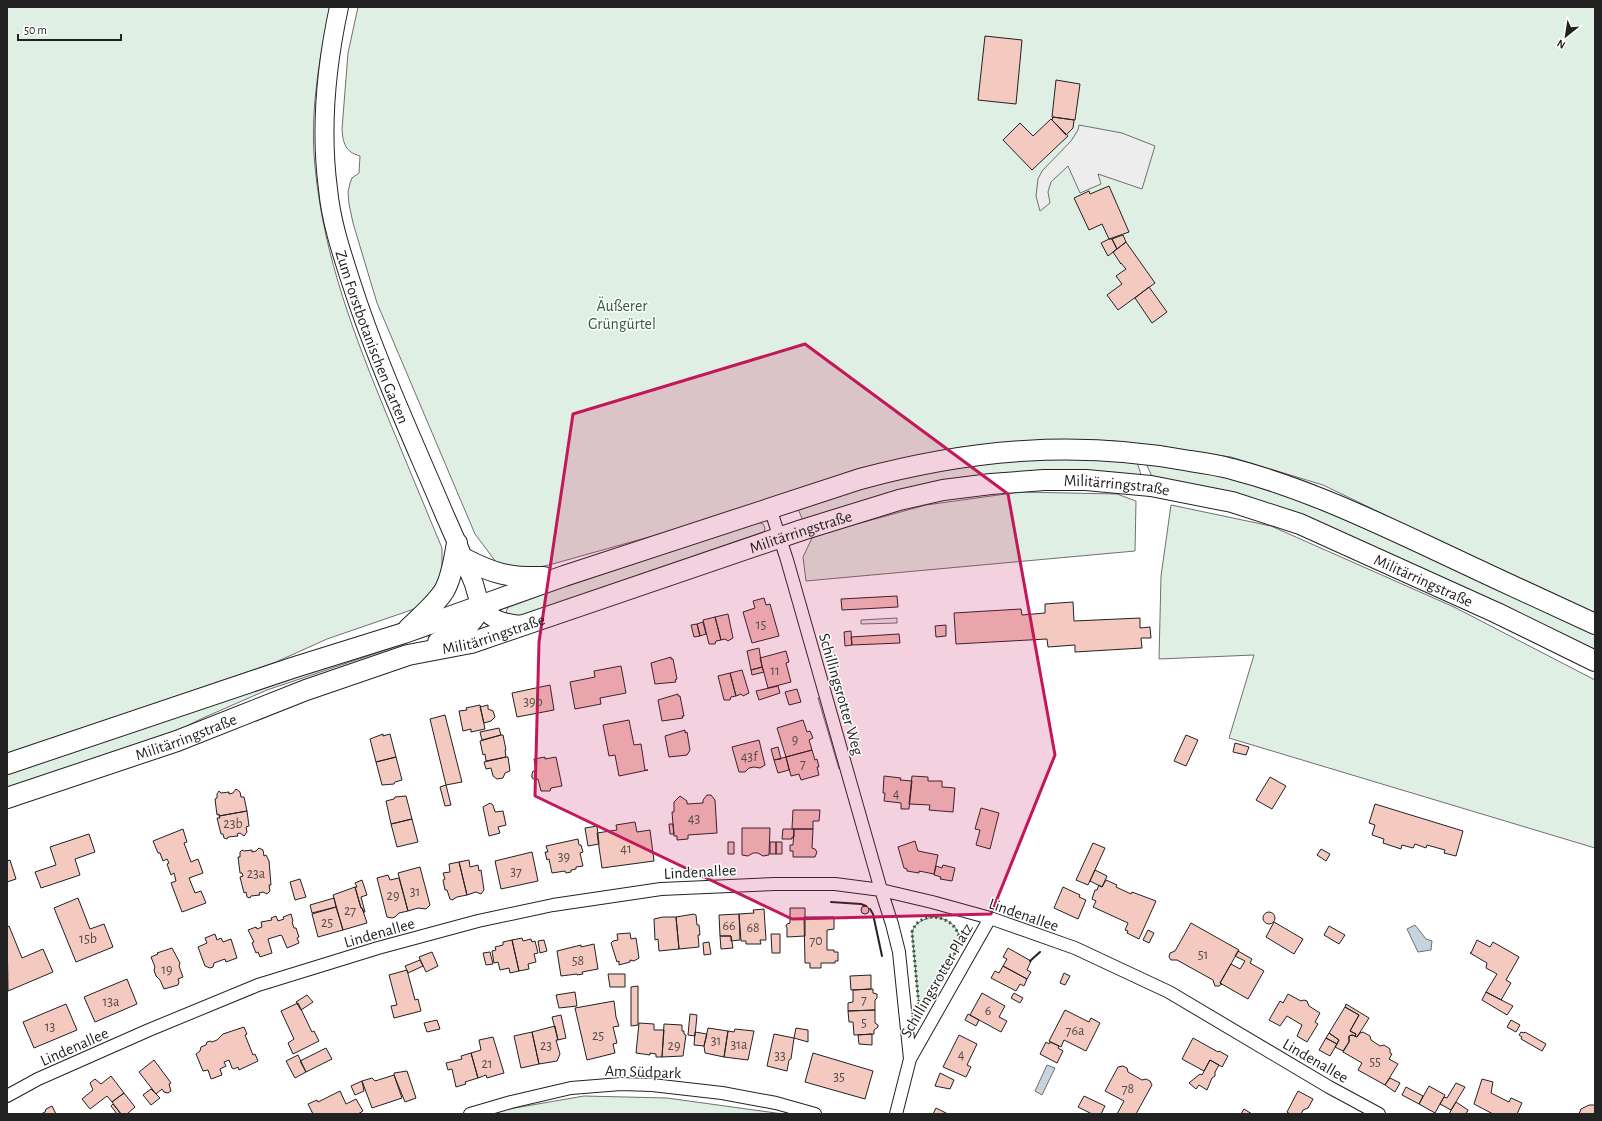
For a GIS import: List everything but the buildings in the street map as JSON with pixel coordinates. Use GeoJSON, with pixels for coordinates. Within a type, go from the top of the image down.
{"type":"FeatureCollection","features":[{"type":"Feature","properties":{"kind":"main road","name":"Zum Forstbotanischen Garten"},"geometry":{"type":"LineString","coordinates":[[339,7],[330,50],[324,116],[328,189],[333,222],[362,315],[394,396],[460,551],[481,606]]}},
{"type":"Feature","properties":{"kind":"main road","name":"Militärringstraße"},"geometry":{"type":"LineString","coordinates":[[7,764],[292,668],[404,633],[564,576],[860,479],[893,470],[971,455],[1006,451],[1062,449],[1140,453],[1232,468],[1312,494],[1595,624]]}},
{"type":"Feature","properties":{"kind":"main road","name":"Militärringstraße"},"geometry":{"type":"LineString","coordinates":[[7,798],[177,741],[306,690],[408,655],[470,643],[780,538],[899,500],[943,490],[991,484],[1044,480],[1086,480],[1151,486],[1232,502],[1300,524],[1497,613],[1595,662]]}},
{"type":"Feature","properties":{"kind":"main road"},"geometry":{"type":"LineString","coordinates":[[404,633],[434,603],[444,590],[460,551],[493,572],[505,576],[521,578],[564,576]]}},
{"type":"Feature","properties":{"kind":"main road"},"geometry":{"type":"LineString","coordinates":[[408,655],[468,627],[475,619],[481,606],[491,616],[500,620],[507,623],[524,625]]}},
{"type":"Feature","properties":{"kind":"street","name":"Schillingsrotter Weg"},"geometry":{"type":"LineString","coordinates":[[770,508],[780,538],[881,890]]}},
{"type":"Feature","properties":{"kind":"street","name":"Lindenallee"},"geometry":{"type":"LineString","coordinates":[[7,1096],[38,1079],[142,1033],[258,986],[378,948],[478,922],[553,905],[661,889],[775,884],[835,884],[881,890],[932,902],[990,918],[1075,948],[1169,992],[1330,1087],[1379,1114]]}},
{"type":"Feature","properties":{"kind":"street","name":"Schillingsrotter Platz"},"geometry":{"type":"LineString","coordinates":[[881,890],[899,952],[910,1059]]}},
{"type":"Feature","properties":{"kind":"street","name":"Schillingsrotter Platz"},"geometry":{"type":"LineString","coordinates":[[896,1114],[910,1059],[990,918]]}},
{"type":"Feature","properties":{"kind":"street","name":"Am Südpark"},"geometry":{"type":"LineString","coordinates":[[470,1114],[571,1088],[621,1084],[652,1085],[722,1093],[776,1102],[815,1114]]}},
{"type":"Feature","properties":{"kind":"highlighted area"},"geometry":{"type":"Polygon","coordinates":[[[805,344],[1008,494],[1055,755],[991,914],[792,919],[535,796],[539,642],[573,414],[805,344]]]}},
{"type":"Feature","properties":{"kind":"green space"},"geometry":{"type":"Polygon","coordinates":[[[7,7],[330,7],[317,80],[313,136],[317,187],[329,250],[358,342],[442,548],[442,570],[438,581],[420,607],[327,639],[276,662],[7,754],[7,7]]]}},
{"type":"Feature","properties":{"kind":"green space","name":"Äußerer Grüngürtel"},"geometry":{"type":"Polygon","coordinates":[[[358,7],[1595,7],[1595,614],[1323,485],[1231,457],[1114,441],[1049,440],[962,447],[937,452],[706,521],[549,565],[524,570],[499,566],[475,534],[377,303],[353,223],[348,192],[352,178],[359,173],[360,156],[351,152],[344,143],[342,129],[348,53],[358,7]]]}},
{"type":"Feature","properties":{"kind":"green space"},"geometry":{"type":"Polygon","coordinates":[[[1046,458],[1137,462],[1142,478],[1088,473],[804,523],[798,509],[843,494],[903,477],[966,466],[1046,458]]]}},
{"type":"Feature","properties":{"kind":"green space"},"geometry":{"type":"Polygon","coordinates":[[[1146,463],[1188,469],[1253,483],[1334,513],[1595,633],[1595,653],[1528,619],[1153,479],[1146,463]]]}},
{"type":"Feature","properties":{"kind":"green space"},"geometry":{"type":"Polygon","coordinates":[[[1020,492],[1117,494],[1136,501],[1135,551],[806,581],[803,557],[813,536],[926,505],[1020,492]]]}},
{"type":"Feature","properties":{"kind":"green space"},"geometry":{"type":"Polygon","coordinates":[[[1171,505],[1271,526],[1454,607],[1595,680],[1595,848],[1229,738],[1254,655],[1159,659],[1161,576],[1171,505]]]}},
{"type":"Feature","properties":{"kind":"green space"},"geometry":{"type":"Polygon","coordinates":[[[758,522],[763,524],[765,528],[764,533],[521,617],[506,613],[508,606],[758,522]]]}},
{"type":"Feature","properties":{"kind":"green space"},"geometry":{"type":"Polygon","coordinates":[[[463,624],[267,690],[203,718],[167,736],[7,790],[7,774],[401,642],[463,624]]]}},
{"type":"Feature","properties":{"kind":"green space"},"geometry":{"type":"Polygon","coordinates":[[[933,917],[944,919],[956,928],[960,944],[924,1009],[919,1007],[912,932],[918,923],[933,917]]]}},
{"type":"Feature","properties":{"kind":"green space"},"geometry":{"type":"Polygon","coordinates":[[[584,1096],[667,1098],[783,1114],[492,1114],[503,1110],[584,1096]]]}},
{"type":"Feature","properties":{"kind":"shaded area"},"geometry":{"type":"Polygon","coordinates":[[[1079,125],[1122,133],[1155,146],[1142,189],[1098,174],[1101,184],[1080,193],[1068,166],[1051,182],[1048,192],[1050,203],[1040,211],[1036,196],[1038,179],[1042,171],[1071,141],[1078,130],[1079,125]]]}},
{"type":"Feature","properties":{"kind":"shaded area"},"geometry":{"type":"Polygon","coordinates":[[[897,618],[897,623],[861,624],[861,620],[897,618]]]}},
{"type":"Feature","properties":{"kind":"shaded area"},"geometry":{"type":"Polygon","coordinates":[[[823,697],[843,768],[839,769],[818,698],[823,697]]]}},
{"type":"Feature","properties":{"kind":"shaded area"},"geometry":{"type":"Polygon","coordinates":[[[1415,925],[1426,939],[1432,941],[1431,950],[1418,952],[1407,929],[1415,925]]]}},
{"type":"Feature","properties":{"kind":"shaded area"},"geometry":{"type":"Polygon","coordinates":[[[1047,1065],[1055,1068],[1042,1095],[1035,1091],[1047,1065]]]}},
{"type":"Feature","properties":{"kind":"hedge"},"geometry":{"type":"LineString","coordinates":[[919,1007],[912,932],[916,924],[922,920],[930,917],[939,918],[947,921],[953,926],[958,934],[960,944],[924,1009]]}},
{"type":"Feature","properties":{"kind":"wall"},"geometry":{"type":"LineString","coordinates":[[831,902],[861,904],[866,906]]}},
{"type":"Feature","properties":{"kind":"wall"},"geometry":{"type":"LineString","coordinates":[[870,909],[873,914],[882,956]]}},
{"type":"Feature","properties":{"kind":"wall"},"geometry":{"type":"LineString","coordinates":[[1030,961],[1040,952]]}}]}
